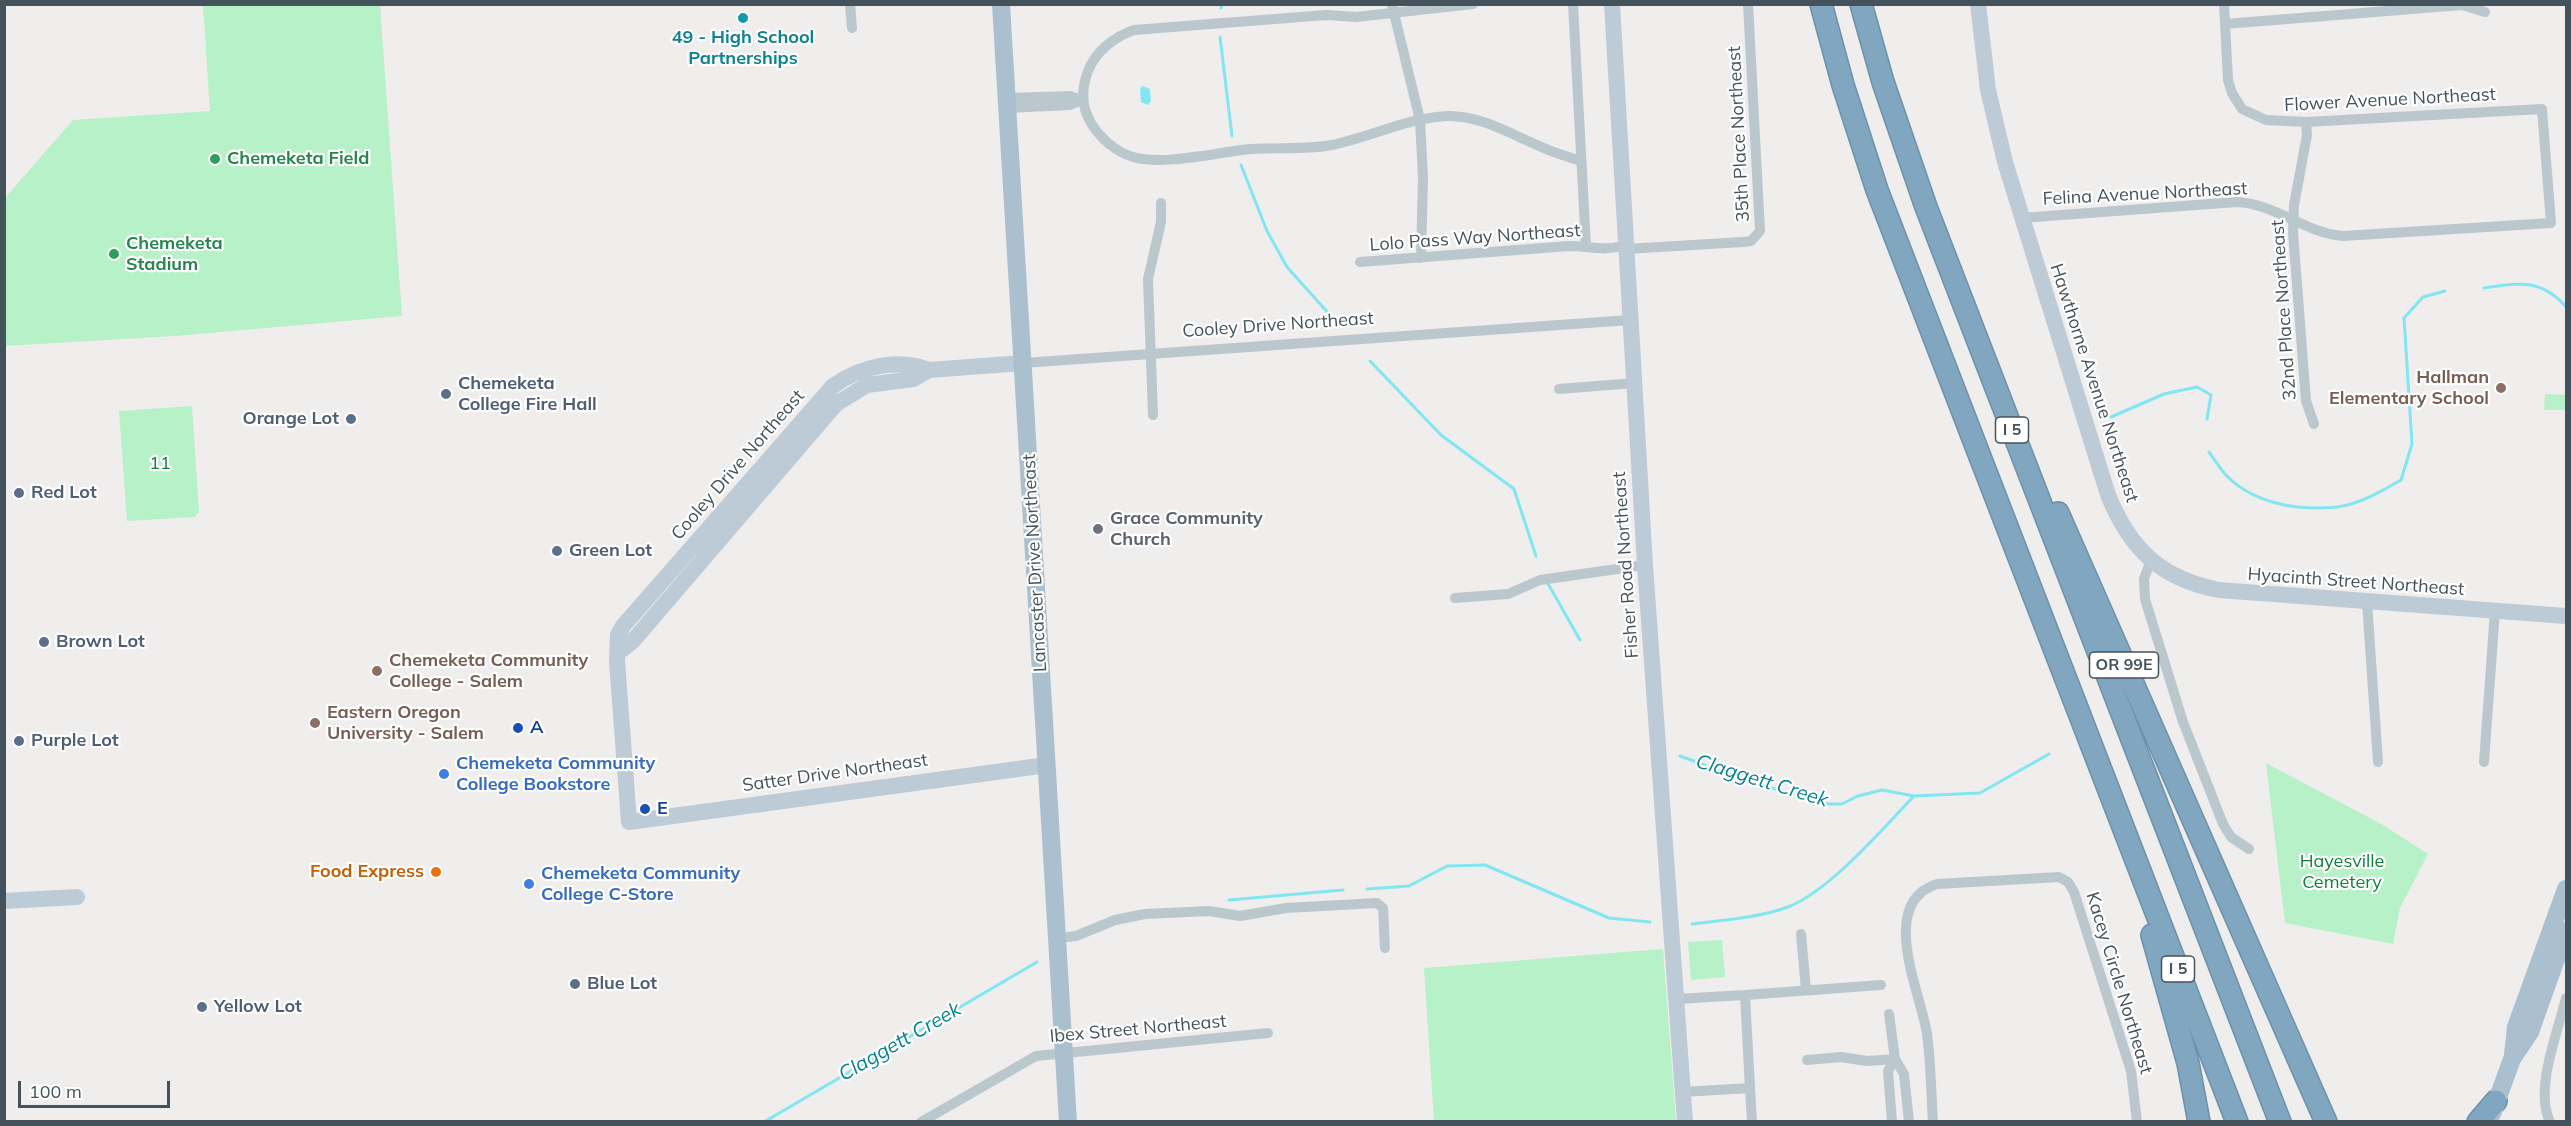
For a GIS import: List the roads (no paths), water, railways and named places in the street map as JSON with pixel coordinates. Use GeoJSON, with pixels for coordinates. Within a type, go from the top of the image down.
{"type":"FeatureCollection","features":[{"type":"Feature","properties":{"kind":"highway","name":"I 5"},"geometry":{"type":"LineString","coordinates":[[1821,4],[1843,85],[1877,190],[2237,1122]]}},
{"type":"Feature","properties":{"kind":"highway","name":"I 5"},"geometry":{"type":"LineString","coordinates":[[1861,4],[1883,82],[1926,207],[2280,1122]]}},
{"type":"Feature","properties":{"kind":"highway","name":"OR 99E"},"geometry":{"type":"LineString","coordinates":[[1926,207],[1973,304],[2037,465],[2326,1122]]}},
{"type":"Feature","properties":{"kind":"highway"},"geometry":{"type":"LineString","coordinates":[[2118,816],[2188,1063],[2199,1122]]}},
{"type":"Feature","properties":{"kind":"highway","name":"I 5"},"geometry":{"type":"LineString","coordinates":[[2175,852],[2228,960],[2292,1122]]}},
{"type":"Feature","properties":{"kind":"highway"},"geometry":{"type":"LineString","coordinates":[[2478,1122],[2496,1101]]}},
{"type":"Feature","properties":{"kind":"main road","name":"Lancaster Drive Northeast"},"geometry":{"type":"LineString","coordinates":[[1001,4],[1068,1122]]}},
{"type":"Feature","properties":{"kind":"main road"},"geometry":{"type":"LineString","coordinates":[[2512,1059],[2516,1027],[2566,889]]}},
{"type":"Feature","properties":{"kind":"main road"},"geometry":{"type":"LineString","coordinates":[[2489,1122],[2512,1059],[2530,1032],[2566,931]]}},
{"type":"Feature","properties":{"kind":"street"},"geometry":{"type":"LineString","coordinates":[[850,4],[852,28]]}},
{"type":"Feature","properties":{"kind":"street"},"geometry":{"type":"LineString","coordinates":[[1473,4],[1393,8],[1356,17],[1326,10],[1134,30],[1114,39],[1094,61],[1084,82],[1083,100],[1089,120],[1104,139],[1125,154],[1149,159],[1252,149],[1316,148],[1353,140],[1420,120],[1448,116],[1483,122],[1580,161]]}},
{"type":"Feature","properties":{"kind":"street"},"geometry":{"type":"LineString","coordinates":[[1573,4],[1586,246]]}},
{"type":"Feature","properties":{"kind":"street","name":"Fisher Road Northeast"},"geometry":{"type":"LineString","coordinates":[[1612,4],[1645,565],[1685,1122]]}},
{"type":"Feature","properties":{"kind":"street","name":"35th Place Northeast"},"geometry":{"type":"LineString","coordinates":[[1626,247],[1743,242],[1751,241],[1760,231],[1748,4]]}},
{"type":"Feature","properties":{"kind":"street","name":"Hawthorne Avenue Northeast"},"geometry":{"type":"LineString","coordinates":[[1978,4],[1988,90],[2021,218],[2109,495],[2125,532],[2151,560]]}},
{"type":"Feature","properties":{"kind":"street"},"geometry":{"type":"LineString","coordinates":[[2224,4],[2225,24],[2462,5],[2485,12]]}},
{"type":"Feature","properties":{"kind":"street"},"geometry":{"type":"LineString","coordinates":[[1393,8],[1420,120],[1423,178],[1421,258]]}},
{"type":"Feature","properties":{"kind":"street","name":"Flower Avenue Northeast"},"geometry":{"type":"LineString","coordinates":[[2225,24],[2228,80],[2242,109],[2266,120],[2306,122],[2542,109],[2551,223]]}},
{"type":"Feature","properties":{"kind":"street"},"geometry":{"type":"LineString","coordinates":[[1007,103],[1070,96],[1083,100]]}},
{"type":"Feature","properties":{"kind":"street","name":"32nd Place Northeast"},"geometry":{"type":"LineString","coordinates":[[2306,122],[2307,135],[2293,220],[2306,401],[2314,424]]}},
{"type":"Feature","properties":{"kind":"street","name":"Felina Avenue Northeast"},"geometry":{"type":"LineString","coordinates":[[2021,218],[2237,202],[2261,206],[2314,231],[2343,236],[2551,223]]}},
{"type":"Feature","properties":{"kind":"street"},"geometry":{"type":"LineString","coordinates":[[1153,415],[1148,279],[1161,222],[1161,203]]}},
{"type":"Feature","properties":{"kind":"street","name":"Lolo Pass Way Northeast"},"geometry":{"type":"LineString","coordinates":[[1360,262],[1586,246],[1598,250],[1626,247]]}},
{"type":"Feature","properties":{"kind":"street","name":"Cooley Drive Northeast"},"geometry":{"type":"LineString","coordinates":[[629,822],[617,661],[618,635],[623,626],[833,387],[854,373],[877,366],[911,364],[929,370],[1630,320]]}},
{"type":"Feature","properties":{"kind":"street"},"geometry":{"type":"LineString","coordinates":[[1559,389],[1634,383]]}},
{"type":"Feature","properties":{"kind":"street"},"geometry":{"type":"LineString","coordinates":[[2151,560],[2144,579],[2145,599],[2183,722],[2227,832],[2248,849]]}},
{"type":"Feature","properties":{"kind":"street","name":"Hyacinth Street Northeast"},"geometry":{"type":"LineString","coordinates":[[2151,560],[2182,580],[2204,587],[2367,602],[2566,616]]}},
{"type":"Feature","properties":{"kind":"street"},"geometry":{"type":"LineString","coordinates":[[1455,598],[1508,594],[1540,580],[1554,577],[1645,565]]}},
{"type":"Feature","properties":{"kind":"street"},"geometry":{"type":"LineString","coordinates":[[2367,602],[2378,762]]}},
{"type":"Feature","properties":{"kind":"street"},"geometry":{"type":"LineString","coordinates":[[2484,762],[2494,611]]}},
{"type":"Feature","properties":{"kind":"street","name":"Satter Drive Northeast"},"geometry":{"type":"LineString","coordinates":[[629,822],[1047,765]]}},
{"type":"Feature","properties":{"kind":"street","name":"Kacey Circle Northeast"},"geometry":{"type":"LineString","coordinates":[[1933,1122],[1927,1032],[1910,967],[1907,916],[1914,899],[1927,887],[1937,884],[2059,877],[2068,882],[2082,914],[2131,1071],[2137,1122]]}},
{"type":"Feature","properties":{"kind":"street"},"geometry":{"type":"LineString","coordinates":[[4,901],[77,897]]}},
{"type":"Feature","properties":{"kind":"street"},"geometry":{"type":"LineString","coordinates":[[1058,938],[1076,936],[1115,920],[1145,914],[1209,911],[1240,915],[1286,908],[1377,903],[1383,908],[1385,948]]}},
{"type":"Feature","properties":{"kind":"street"},"geometry":{"type":"LineString","coordinates":[[1802,934],[1806,990]]}},
{"type":"Feature","properties":{"kind":"street"},"geometry":{"type":"LineString","coordinates":[[1676,999],[1881,985]]}},
{"type":"Feature","properties":{"kind":"street"},"geometry":{"type":"LineString","coordinates":[[1745,995],[1752,1122]]}},
{"type":"Feature","properties":{"kind":"street"},"geometry":{"type":"LineString","coordinates":[[2549,1119],[2545,1103],[2546,1080],[2566,998]]}},
{"type":"Feature","properties":{"kind":"street"},"geometry":{"type":"LineString","coordinates":[[1889,1014],[1895,1059],[1904,1074],[1909,1122]]}},
{"type":"Feature","properties":{"kind":"street","name":"Ibex Street Northeast"},"geometry":{"type":"LineString","coordinates":[[921,1122],[1029,1058],[1064,1052],[1268,1033]]}},
{"type":"Feature","properties":{"kind":"street"},"geometry":{"type":"LineString","coordinates":[[1807,1060],[1841,1057],[1867,1061],[1895,1059]]}},
{"type":"Feature","properties":{"kind":"street"},"geometry":{"type":"LineString","coordinates":[[1892,1122],[1888,1071],[1895,1059]]}},
{"type":"Feature","properties":{"kind":"street"},"geometry":{"type":"LineString","coordinates":[[1683,1092],[1750,1088]]}},
{"type":"Feature","properties":{"kind":"water"},"geometry":{"type":"Polygon","coordinates":[[[1142,86],[1150,89],[1151,101],[1148,105],[1141,102],[1140,89],[1142,86]]]}},
{"type":"Feature","properties":{"kind":"waterway","name":"Claggett Creek"},"geometry":{"type":"LineString","coordinates":[[1221,8],[1222,4]]}},
{"type":"Feature","properties":{"kind":"waterway","name":"Claggett Creek"},"geometry":{"type":"LineString","coordinates":[[1220,37],[1232,136]]}},
{"type":"Feature","properties":{"kind":"waterway","name":"Claggett Creek"},"geometry":{"type":"LineString","coordinates":[[1241,165],[1267,231],[1287,267],[1339,325]]}},
{"type":"Feature","properties":{"kind":"waterway","name":"Claggett Creek"},"geometry":{"type":"LineString","coordinates":[[2484,288],[2518,284],[2538,287],[2557,298],[2566,307]]}},
{"type":"Feature","properties":{"kind":"waterway","name":"Claggett Creek"},"geometry":{"type":"LineString","coordinates":[[2209,452],[2223,472],[2240,487],[2265,500],[2279,504],[2308,508],[2337,507],[2354,503],[2401,480],[2412,444],[2404,318],[2423,297],[2445,291]]}},
{"type":"Feature","properties":{"kind":"waterway","name":"Claggett Creek"},"geometry":{"type":"LineString","coordinates":[[1370,361],[1441,435],[1514,489],[1536,556]]}},
{"type":"Feature","properties":{"kind":"waterway","name":"Claggett Creek"},"geometry":{"type":"LineString","coordinates":[[2111,417],[2164,394],[2197,387],[2211,395],[2207,419]]}},
{"type":"Feature","properties":{"kind":"waterway","name":"Claggett Creek"},"geometry":{"type":"LineString","coordinates":[[1547,582],[1580,640]]}},
{"type":"Feature","properties":{"kind":"waterway","name":"Claggett Creek"},"geometry":{"type":"LineString","coordinates":[[1680,756],[1745,780],[1827,804],[1842,804],[1858,796],[1882,790],[1914,796],[1980,793],[2049,754]]}},
{"type":"Feature","properties":{"kind":"waterway","name":"Claggett Creek"},"geometry":{"type":"LineString","coordinates":[[1692,924],[1765,914],[1804,899],[1837,874],[1913,797]]}},
{"type":"Feature","properties":{"kind":"waterway","name":"Claggett Creek"},"geometry":{"type":"LineString","coordinates":[[1367,889],[1409,886],[1447,866],[1485,865],[1609,918],[1650,922]]}},
{"type":"Feature","properties":{"kind":"waterway","name":"Claggett Creek"},"geometry":{"type":"LineString","coordinates":[[1229,900],[1343,890]]}},
{"type":"Feature","properties":{"kind":"waterway","name":"Claggett Creek"},"geometry":{"type":"LineString","coordinates":[[764,1122],[1037,962]]}},
{"type":"Feature","properties":{"kind":"place","name":"49 - High School Partnerships"},"geometry":{"type":"Point","coordinates":[743,18]}},
{"type":"Feature","properties":{"kind":"place","name":"Chemeketa Field"},"geometry":{"type":"Point","coordinates":[215,159]}},
{"type":"Feature","properties":{"kind":"place","name":"Chemeketa Stadium"},"geometry":{"type":"Point","coordinates":[114,254]}},
{"type":"Feature","properties":{"kind":"place","name":"Hallman Elementary School"},"geometry":{"type":"Point","coordinates":[2501,388]}},
{"type":"Feature","properties":{"kind":"place","name":"Chemeketa College Fire Hall"},"geometry":{"type":"Point","coordinates":[446,394]}},
{"type":"Feature","properties":{"kind":"place","name":"Orange Lot"},"geometry":{"type":"Point","coordinates":[351,419]}},
{"type":"Feature","properties":{"kind":"place","name":"Red Lot"},"geometry":{"type":"Point","coordinates":[19,493]}},
{"type":"Feature","properties":{"kind":"place","name":"Grace Community Church"},"geometry":{"type":"Point","coordinates":[1098,529]}},
{"type":"Feature","properties":{"kind":"place","name":"Green Lot"},"geometry":{"type":"Point","coordinates":[557,551]}},
{"type":"Feature","properties":{"kind":"place","name":"Brown Lot"},"geometry":{"type":"Point","coordinates":[44,642]}},
{"type":"Feature","properties":{"kind":"place","name":"Chemeketa Community College - Salem"},"geometry":{"type":"Point","coordinates":[377,671]}},
{"type":"Feature","properties":{"kind":"place","name":"Eastern Oregon University - Salem"},"geometry":{"type":"Point","coordinates":[315,723]}},
{"type":"Feature","properties":{"kind":"place","name":"A"},"geometry":{"type":"Point","coordinates":[518,728]}},
{"type":"Feature","properties":{"kind":"place","name":"Purple Lot"},"geometry":{"type":"Point","coordinates":[19,741]}},
{"type":"Feature","properties":{"kind":"place","name":"Chemeketa Community College Bookstore"},"geometry":{"type":"Point","coordinates":[444,774]}},
{"type":"Feature","properties":{"kind":"place","name":"E"},"geometry":{"type":"Point","coordinates":[645,809]}},
{"type":"Feature","properties":{"kind":"place","name":"Food Express"},"geometry":{"type":"Point","coordinates":[436,872]}},
{"type":"Feature","properties":{"kind":"place","name":"Chemeketa Community College C-Store"},"geometry":{"type":"Point","coordinates":[529,884]}},
{"type":"Feature","properties":{"kind":"place","name":"Blue Lot"},"geometry":{"type":"Point","coordinates":[575,984]}},
{"type":"Feature","properties":{"kind":"place","name":"Yellow Lot"},"geometry":{"type":"Point","coordinates":[202,1007]}},
{"type":"Feature","properties":{"kind":"park label","name":"11"},"geometry":{"type":"Point","coordinates":[160,464]}},
{"type":"Feature","properties":{"kind":"park label","name":"Hayesville Cemetery"},"geometry":{"type":"Point","coordinates":[2342,872]}}]}
